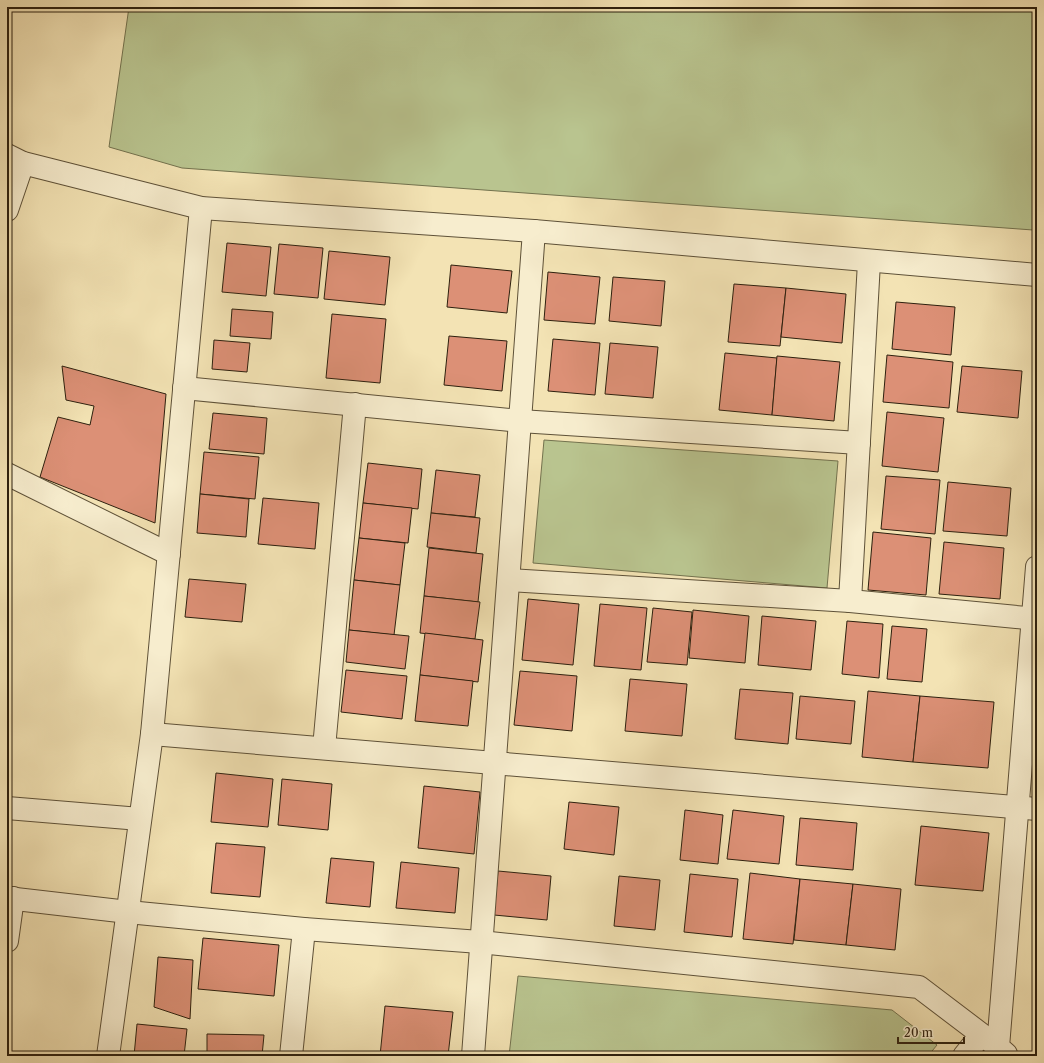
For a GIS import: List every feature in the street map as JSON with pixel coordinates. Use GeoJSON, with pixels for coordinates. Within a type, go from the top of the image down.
{"type":"FeatureCollection","features":[{"type":"Feature","properties":{"kind":"street"},"geometry":{"type":"LineString","coordinates":[[7,210],[15,159],[201,208],[534,231],[869,262],[1037,275]]}},
{"type":"Feature","properties":{"kind":"street"},"geometry":{"type":"LineString","coordinates":[[108,1056],[152,734],[201,208]]}},
{"type":"Feature","properties":{"kind":"street"},"geometry":{"type":"LineString","coordinates":[[473,1056],[480,942],[509,580],[534,231]]}},
{"type":"Feature","properties":{"kind":"street"},"geometry":{"type":"LineString","coordinates":[[850,601],[869,262]]}},
{"type":"Feature","properties":{"kind":"street"},"geometry":{"type":"LineString","coordinates":[[184,388],[520,421],[859,443]]}},
{"type":"Feature","properties":{"kind":"street"},"geometry":{"type":"LineString","coordinates":[[324,748],[355,404]]}},
{"type":"Feature","properties":{"kind":"street"},"geometry":{"type":"LineString","coordinates":[[7,474],[169,554]]}},
{"type":"Feature","properties":{"kind":"street"},"geometry":{"type":"LineString","coordinates":[[996,1046],[1027,808],[1037,567]]}},
{"type":"Feature","properties":{"kind":"street"},"geometry":{"type":"LineString","coordinates":[[509,580],[850,601],[1035,619]]}},
{"type":"Feature","properties":{"kind":"street"},"geometry":{"type":"LineString","coordinates":[[152,734],[1027,808]]}},
{"type":"Feature","properties":{"kind":"street"},"geometry":{"type":"LineString","coordinates":[[7,808],[140,819]]}},
{"type":"Feature","properties":{"kind":"street"},"geometry":{"type":"LineString","coordinates":[[7,941],[10,898],[128,912],[304,929],[480,942],[919,987],[996,1046]]}},
{"type":"Feature","properties":{"kind":"street"},"geometry":{"type":"LineString","coordinates":[[291,1056],[304,929]]}},
{"type":"Feature","properties":{"kind":"street"},"geometry":{"type":"LineString","coordinates":[[964,1056],[996,1046]]}},
{"type":"Feature","properties":{"kind":"green space"},"geometry":{"type":"Polygon","coordinates":[[[129,7],[1037,7],[1037,188],[1033,230],[182,168],[109,147],[129,7]]]}},
{"type":"Feature","properties":{"kind":"green space"},"geometry":{"type":"Polygon","coordinates":[[[544,440],[838,461],[827,588],[533,563],[544,440]]]}},
{"type":"Feature","properties":{"kind":"green space"},"geometry":{"type":"Polygon","coordinates":[[[518,976],[892,1010],[937,1045],[928,1056],[509,1056],[518,976]]]}},
{"type":"Feature","properties":{"kind":"building"},"geometry":{"type":"Polygon","coordinates":[[[227,243],[271,247],[266,296],[222,292],[227,243]]]}},
{"type":"Feature","properties":{"kind":"building"},"geometry":{"type":"Polygon","coordinates":[[[279,244],[323,248],[318,298],[274,294],[279,244]]]}},
{"type":"Feature","properties":{"kind":"building"},"geometry":{"type":"Polygon","coordinates":[[[329,251],[390,257],[385,305],[324,299],[329,251]]]}},
{"type":"Feature","properties":{"kind":"building"},"geometry":{"type":"Polygon","coordinates":[[[451,265],[512,271],[507,313],[447,307],[451,265]]]}},
{"type":"Feature","properties":{"kind":"building"},"geometry":{"type":"Polygon","coordinates":[[[548,272],[600,277],[595,324],[544,320],[548,272]]]}},
{"type":"Feature","properties":{"kind":"building"},"geometry":{"type":"Polygon","coordinates":[[[613,277],[665,281],[661,326],[609,321],[613,277]]]}},
{"type":"Feature","properties":{"kind":"building"},"geometry":{"type":"Polygon","coordinates":[[[734,284],[786,288],[780,346],[728,342],[734,284]]]}},
{"type":"Feature","properties":{"kind":"building"},"geometry":{"type":"Polygon","coordinates":[[[786,288],[846,294],[842,343],[781,337],[786,288]]]}},
{"type":"Feature","properties":{"kind":"building"},"geometry":{"type":"Polygon","coordinates":[[[896,302],[955,307],[951,355],[892,349],[896,302]]]}},
{"type":"Feature","properties":{"kind":"building"},"geometry":{"type":"Polygon","coordinates":[[[232,309],[273,312],[271,339],[230,336],[232,309]]]}},
{"type":"Feature","properties":{"kind":"building"},"geometry":{"type":"Polygon","coordinates":[[[332,314],[386,319],[380,383],[326,378],[332,314]]]}},
{"type":"Feature","properties":{"kind":"building"},"geometry":{"type":"Polygon","coordinates":[[[449,336],[507,341],[502,391],[444,385],[449,336]]]}},
{"type":"Feature","properties":{"kind":"building"},"geometry":{"type":"Polygon","coordinates":[[[553,339],[600,343],[595,395],[548,391],[553,339]]]}},
{"type":"Feature","properties":{"kind":"building"},"geometry":{"type":"Polygon","coordinates":[[[214,340],[250,343],[247,372],[212,369],[214,340]]]}},
{"type":"Feature","properties":{"kind":"building"},"geometry":{"type":"Polygon","coordinates":[[[610,343],[658,347],[653,398],[605,394],[610,343]]]}},
{"type":"Feature","properties":{"kind":"building"},"geometry":{"type":"Polygon","coordinates":[[[725,353],[777,358],[772,415],[719,410],[725,353]]]}},
{"type":"Feature","properties":{"kind":"building"},"geometry":{"type":"Polygon","coordinates":[[[887,355],[953,362],[949,408],[883,402],[887,355]]]}},
{"type":"Feature","properties":{"kind":"building"},"geometry":{"type":"Polygon","coordinates":[[[777,356],[840,362],[834,421],[772,415],[777,356]]]}},
{"type":"Feature","properties":{"kind":"building"},"geometry":{"type":"Polygon","coordinates":[[[62,366],[166,394],[155,523],[40,477],[58,417],[90,425],[94,406],[66,400],[62,366]]]}},
{"type":"Feature","properties":{"kind":"building"},"geometry":{"type":"Polygon","coordinates":[[[962,366],[1022,371],[1018,418],[957,412],[962,366]]]}},
{"type":"Feature","properties":{"kind":"building"},"geometry":{"type":"Polygon","coordinates":[[[887,412],[944,418],[938,472],[882,466],[887,412]]]}},
{"type":"Feature","properties":{"kind":"building"},"geometry":{"type":"Polygon","coordinates":[[[213,413],[267,418],[264,454],[209,449],[213,413]]]}},
{"type":"Feature","properties":{"kind":"building"},"geometry":{"type":"Polygon","coordinates":[[[204,452],[259,457],[255,499],[200,494],[204,452]]]}},
{"type":"Feature","properties":{"kind":"building"},"geometry":{"type":"Polygon","coordinates":[[[368,463],[422,469],[418,509],[363,503],[368,463]]]}},
{"type":"Feature","properties":{"kind":"building"},"geometry":{"type":"Polygon","coordinates":[[[436,470],[480,475],[475,517],[431,513],[436,470]]]}},
{"type":"Feature","properties":{"kind":"building"},"geometry":{"type":"Polygon","coordinates":[[[886,476],[940,480],[935,534],[881,529],[886,476]]]}},
{"type":"Feature","properties":{"kind":"building"},"geometry":{"type":"Polygon","coordinates":[[[948,482],[1011,488],[1007,536],[943,531],[948,482]]]}},
{"type":"Feature","properties":{"kind":"building"},"geometry":{"type":"Polygon","coordinates":[[[200,494],[249,499],[246,537],[197,533],[200,494]]]}},
{"type":"Feature","properties":{"kind":"building"},"geometry":{"type":"Polygon","coordinates":[[[263,498],[319,503],[315,549],[258,544],[263,498]]]}},
{"type":"Feature","properties":{"kind":"building"},"geometry":{"type":"Polygon","coordinates":[[[363,503],[412,508],[408,543],[359,538],[363,503]]]}},
{"type":"Feature","properties":{"kind":"building"},"geometry":{"type":"Polygon","coordinates":[[[431,513],[480,518],[476,553],[427,547],[431,513]]]}},
{"type":"Feature","properties":{"kind":"building"},"geometry":{"type":"Polygon","coordinates":[[[873,532],[931,538],[926,595],[868,590],[873,532]]]}},
{"type":"Feature","properties":{"kind":"building"},"geometry":{"type":"Polygon","coordinates":[[[359,538],[405,543],[400,585],[354,580],[359,538]]]}},
{"type":"Feature","properties":{"kind":"building"},"geometry":{"type":"Polygon","coordinates":[[[944,542],[1004,548],[1000,599],[939,594],[944,542]]]}},
{"type":"Feature","properties":{"kind":"building"},"geometry":{"type":"Polygon","coordinates":[[[429,548],[483,554],[478,602],[424,596],[429,548]]]}},
{"type":"Feature","properties":{"kind":"building"},"geometry":{"type":"Polygon","coordinates":[[[189,579],[246,584],[242,622],[185,617],[189,579]]]}},
{"type":"Feature","properties":{"kind":"building"},"geometry":{"type":"Polygon","coordinates":[[[354,580],[400,585],[394,635],[349,630],[354,580]]]}},
{"type":"Feature","properties":{"kind":"building"},"geometry":{"type":"Polygon","coordinates":[[[424,596],[480,602],[475,639],[420,633],[424,596]]]}},
{"type":"Feature","properties":{"kind":"building"},"geometry":{"type":"Polygon","coordinates":[[[528,599],[579,604],[573,665],[522,660],[528,599]]]}},
{"type":"Feature","properties":{"kind":"building"},"geometry":{"type":"Polygon","coordinates":[[[600,604],[647,608],[641,670],[594,666],[600,604]]]}},
{"type":"Feature","properties":{"kind":"building"},"geometry":{"type":"Polygon","coordinates":[[[653,608],[692,612],[687,665],[647,662],[653,608]]]}},
{"type":"Feature","properties":{"kind":"building"},"geometry":{"type":"Polygon","coordinates":[[[693,610],[749,616],[745,663],[689,658],[693,610]]]}},
{"type":"Feature","properties":{"kind":"building"},"geometry":{"type":"Polygon","coordinates":[[[762,616],[816,621],[811,670],[758,665],[762,616]]]}},
{"type":"Feature","properties":{"kind":"building"},"geometry":{"type":"Polygon","coordinates":[[[847,621],[883,624],[879,678],[842,674],[847,621]]]}},
{"type":"Feature","properties":{"kind":"building"},"geometry":{"type":"Polygon","coordinates":[[[892,626],[927,629],[922,682],[887,679],[892,626]]]}},
{"type":"Feature","properties":{"kind":"building"},"geometry":{"type":"Polygon","coordinates":[[[349,630],[409,636],[405,669],[346,662],[349,630]]]}},
{"type":"Feature","properties":{"kind":"building"},"geometry":{"type":"Polygon","coordinates":[[[425,633],[483,640],[478,682],[420,675],[425,633]]]}},
{"type":"Feature","properties":{"kind":"building"},"geometry":{"type":"Polygon","coordinates":[[[346,670],[407,676],[402,719],[341,712],[346,670]]]}},
{"type":"Feature","properties":{"kind":"building"},"geometry":{"type":"Polygon","coordinates":[[[520,671],[577,676],[572,731],[514,725],[520,671]]]}},
{"type":"Feature","properties":{"kind":"building"},"geometry":{"type":"Polygon","coordinates":[[[420,675],[473,681],[468,726],[415,721],[420,675]]]}},
{"type":"Feature","properties":{"kind":"building"},"geometry":{"type":"Polygon","coordinates":[[[630,679],[687,684],[682,736],[625,731],[630,679]]]}},
{"type":"Feature","properties":{"kind":"building"},"geometry":{"type":"Polygon","coordinates":[[[740,689],[793,693],[788,744],[735,739],[740,689]]]}},
{"type":"Feature","properties":{"kind":"building"},"geometry":{"type":"Polygon","coordinates":[[[868,691],[920,696],[913,762],[862,757],[868,691]]]}},
{"type":"Feature","properties":{"kind":"building"},"geometry":{"type":"Polygon","coordinates":[[[800,696],[855,701],[851,744],[796,739],[800,696]]]}},
{"type":"Feature","properties":{"kind":"building"},"geometry":{"type":"Polygon","coordinates":[[[920,696],[994,702],[988,768],[913,762],[920,696]]]}},
{"type":"Feature","properties":{"kind":"building"},"geometry":{"type":"Polygon","coordinates":[[[216,773],[273,779],[268,827],[211,822],[216,773]]]}},
{"type":"Feature","properties":{"kind":"building"},"geometry":{"type":"Polygon","coordinates":[[[282,779],[332,784],[328,830],[278,825],[282,779]]]}},
{"type":"Feature","properties":{"kind":"building"},"geometry":{"type":"Polygon","coordinates":[[[424,786],[480,792],[474,854],[418,848],[424,786]]]}},
{"type":"Feature","properties":{"kind":"building"},"geometry":{"type":"Polygon","coordinates":[[[569,802],[619,807],[614,855],[564,849],[569,802]]]}},
{"type":"Feature","properties":{"kind":"building"},"geometry":{"type":"Polygon","coordinates":[[[685,810],[723,815],[718,864],[680,860],[685,810]]]}},
{"type":"Feature","properties":{"kind":"building"},"geometry":{"type":"Polygon","coordinates":[[[733,810],[784,816],[779,864],[727,859],[733,810]]]}},
{"type":"Feature","properties":{"kind":"building"},"geometry":{"type":"Polygon","coordinates":[[[800,818],[857,823],[853,870],[796,865],[800,818]]]}},
{"type":"Feature","properties":{"kind":"building"},"geometry":{"type":"Polygon","coordinates":[[[921,826],[989,833],[983,891],[915,885],[921,826]]]}},
{"type":"Feature","properties":{"kind":"building"},"geometry":{"type":"Polygon","coordinates":[[[216,843],[265,847],[260,897],[211,893],[216,843]]]}},
{"type":"Feature","properties":{"kind":"building"},"geometry":{"type":"Polygon","coordinates":[[[331,858],[374,862],[370,907],[326,903],[331,858]]]}},
{"type":"Feature","properties":{"kind":"building"},"geometry":{"type":"Polygon","coordinates":[[[401,862],[459,868],[455,913],[396,908],[401,862]]]}},
{"type":"Feature","properties":{"kind":"building"},"geometry":{"type":"Polygon","coordinates":[[[498,871],[551,876],[547,920],[494,915],[498,871]]]}},
{"type":"Feature","properties":{"kind":"building"},"geometry":{"type":"Polygon","coordinates":[[[750,873],[800,879],[793,944],[743,939],[750,873]]]}},
{"type":"Feature","properties":{"kind":"building"},"geometry":{"type":"Polygon","coordinates":[[[690,874],[738,879],[732,937],[684,932],[690,874]]]}},
{"type":"Feature","properties":{"kind":"building"},"geometry":{"type":"Polygon","coordinates":[[[619,876],[660,880],[655,930],[614,926],[619,876]]]}},
{"type":"Feature","properties":{"kind":"building"},"geometry":{"type":"Polygon","coordinates":[[[800,879],[853,884],[846,945],[794,940],[800,879]]]}},
{"type":"Feature","properties":{"kind":"building"},"geometry":{"type":"Polygon","coordinates":[[[853,884],[901,889],[895,950],[846,945],[853,884]]]}},
{"type":"Feature","properties":{"kind":"building"},"geometry":{"type":"Polygon","coordinates":[[[203,938],[279,945],[274,996],[198,989],[203,938]]]}},
{"type":"Feature","properties":{"kind":"building"},"geometry":{"type":"Polygon","coordinates":[[[158,957],[193,960],[190,1019],[154,1007],[158,957]]]}},
{"type":"Feature","properties":{"kind":"building"},"geometry":{"type":"Polygon","coordinates":[[[385,1006],[453,1012],[448,1056],[380,1056],[385,1006]]]}},
{"type":"Feature","properties":{"kind":"building"},"geometry":{"type":"Polygon","coordinates":[[[137,1024],[187,1029],[184,1056],[134,1056],[137,1024]]]}},
{"type":"Feature","properties":{"kind":"building"},"geometry":{"type":"Polygon","coordinates":[[[207,1034],[264,1035],[262,1056],[207,1056],[207,1034]]]}}]}
